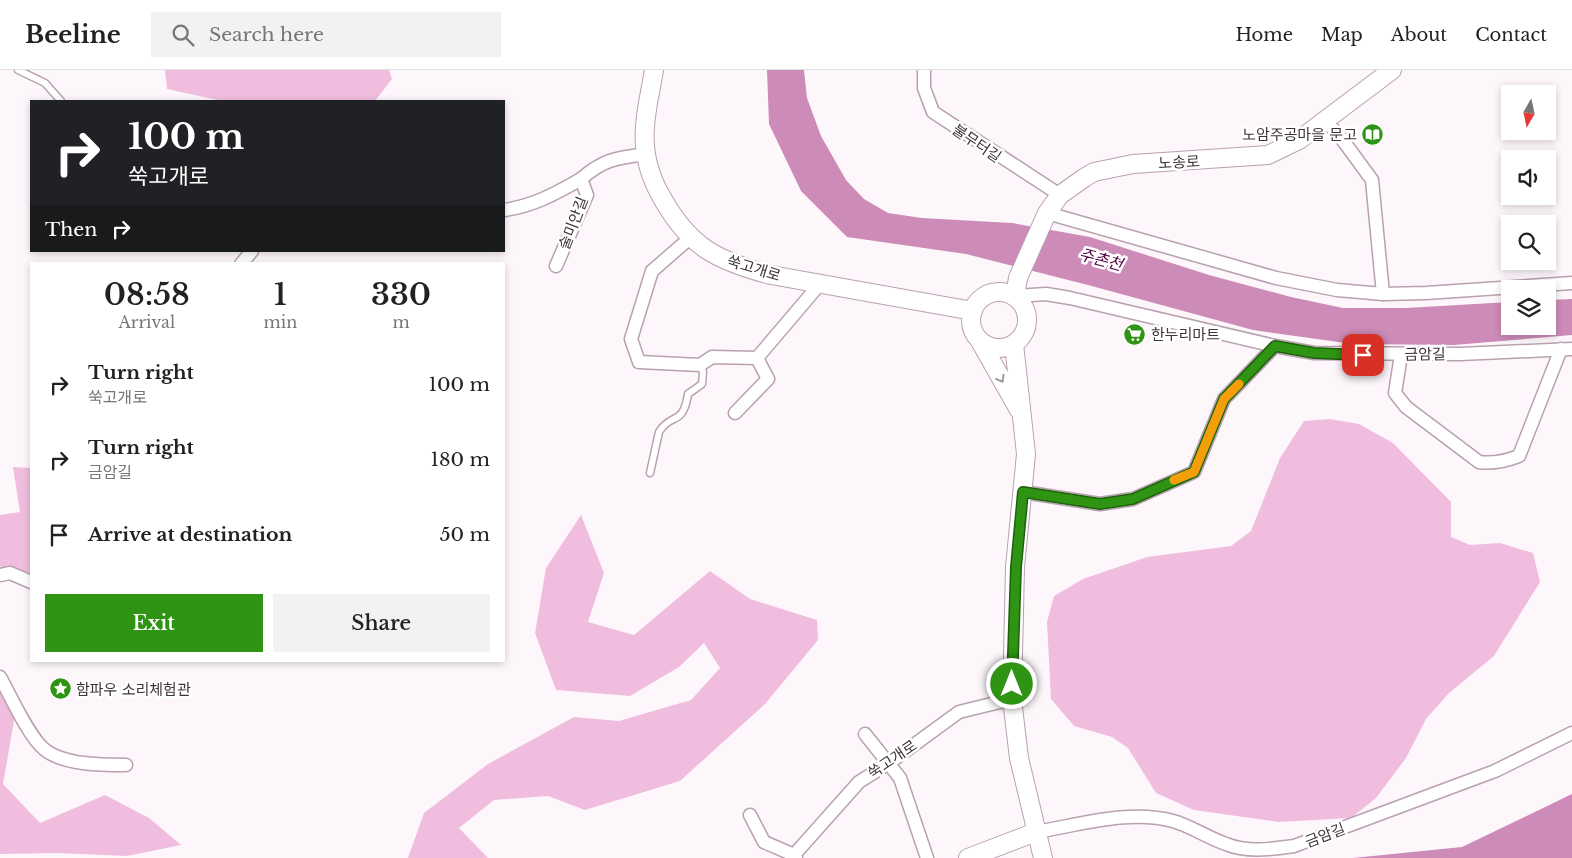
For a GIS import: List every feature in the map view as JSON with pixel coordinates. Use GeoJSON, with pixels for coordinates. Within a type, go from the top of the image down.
{"type":"FeatureCollection","features":[{"type":"Feature","properties":{"kind":"main road","name":"쑥고개로"},"geometry":{"type":"LineString","coordinates":[[654,70],[645,127],[646,154],[650,178],[670,213],[690,238],[721,259],[741,267],[819,285],[896,299],[975,326]]}},
{"type":"Feature","properties":{"kind":"main road","name":"노송로"},"geometry":{"type":"LineString","coordinates":[[1015,296],[1018,278],[1046,216],[1060,195],[1094,172],[1123,166],[1268,155],[1288,147],[1392,70]]}},
{"type":"Feature","properties":{"kind":"main road"},"geometry":{"type":"LineString","coordinates":[[975,326],[997,348],[1014,344],[1026,330],[1028,321],[1022,303],[1015,296],[1006,292],[988,294],[980,300],[975,326],[1022,418]]}},
{"type":"Feature","properties":{"kind":"main road"},"geometry":{"type":"LineString","coordinates":[[1014,344],[1026,454],[1016,567],[1012,699],[1020,758],[1043,858]]}},
{"type":"Feature","properties":{"kind":"main road"},"geometry":{"type":"LineString","coordinates":[[968,858],[1036,832]]}},
{"type":"Feature","properties":{"kind":"street","name":"불무터길"},"geometry":{"type":"LineString","coordinates":[[924,70],[924,88],[932,112],[1060,195]]}},
{"type":"Feature","properties":{"kind":"street"},"geometry":{"type":"LineString","coordinates":[[1325,121],[1339,135],[1372,180],[1383,294]]}},
{"type":"Feature","properties":{"kind":"street","name":"술미안길"},"geometry":{"type":"LineString","coordinates":[[505,210],[524,208],[546,200],[580,180],[598,165],[614,158],[646,154]]}},
{"type":"Feature","properties":{"kind":"street","name":"술미안길"},"geometry":{"type":"LineString","coordinates":[[556,266],[587,195],[580,180]]}},
{"type":"Feature","properties":{"kind":"street"},"geometry":{"type":"LineString","coordinates":[[1046,216],[1276,278],[1337,290],[1383,294],[1572,283]]}},
{"type":"Feature","properties":{"kind":"street"},"geometry":{"type":"LineString","coordinates":[[690,238],[652,272],[631,339],[639,362],[700,365],[712,357],[757,358]]}},
{"type":"Feature","properties":{"kind":"street"},"geometry":{"type":"LineString","coordinates":[[243,262],[251,252]]}},
{"type":"Feature","properties":{"kind":"street"},"geometry":{"type":"LineString","coordinates":[[757,358],[819,285]]}},
{"type":"Feature","properties":{"kind":"street","name":"금암길"},"geometry":{"type":"LineString","coordinates":[[1015,296],[1046,294],[1070,298],[1275,346],[1314,353],[1401,354],[1566,349]]}},
{"type":"Feature","properties":{"kind":"street"},"geometry":{"type":"LineString","coordinates":[[1023,492],[1100,504],[1133,499],[1194,472],[1224,399],[1275,346]]}},
{"type":"Feature","properties":{"kind":"street"},"geometry":{"type":"LineString","coordinates":[[1401,354],[1395,393],[1406,407],[1479,462],[1488,463],[1519,456],[1566,349]]}},
{"type":"Feature","properties":{"kind":"street"},"geometry":{"type":"LineString","coordinates":[[735,413],[768,379],[757,358]]}},
{"type":"Feature","properties":{"kind":"street"},"geometry":{"type":"LineString","coordinates":[[0,575],[10,573],[30,582]]}},
{"type":"Feature","properties":{"kind":"street"},"geometry":{"type":"LineString","coordinates":[[0,677],[32,733],[45,750],[85,764],[126,765]]}},
{"type":"Feature","properties":{"kind":"street","name":"쑥고개로"},"geometry":{"type":"LineString","coordinates":[[795,856],[859,782],[889,763],[959,712],[1012,699]]}},
{"type":"Feature","properties":{"kind":"street","name":"금암길"},"geometry":{"type":"LineString","coordinates":[[1036,832],[1110,820],[1149,817],[1174,821],[1228,845],[1245,849],[1267,850],[1294,846],[1495,771],[1572,733]]}},
{"type":"Feature","properties":{"kind":"street"},"geometry":{"type":"LineString","coordinates":[[865,734],[900,778],[926,858]]}},
{"type":"Feature","properties":{"kind":"street"},"geometry":{"type":"LineString","coordinates":[[750,815],[764,842],[795,856]]}},
{"type":"Feature","properties":{"kind":"lane"},"geometry":{"type":"LineString","coordinates":[[18,70],[45,83],[61,100]]}},
{"type":"Feature","properties":{"kind":"lane"},"geometry":{"type":"LineString","coordinates":[[650,473],[662,426],[681,416],[686,410],[688,394],[702,384],[703,372],[700,365]]}},
{"type":"Feature","properties":{"kind":"shaded area"},"geometry":{"type":"Polygon","coordinates":[[[165,70],[389,70],[392,79],[376,100],[217,100],[167,89],[165,70]]]}},
{"type":"Feature","properties":{"kind":"shaded area"},"geometry":{"type":"Polygon","coordinates":[[[1330,419],[1359,424],[1393,443],[1451,502],[1451,537],[1470,545],[1500,543],[1533,553],[1540,582],[1494,656],[1449,693],[1426,719],[1406,758],[1376,798],[1351,818],[1279,822],[1194,810],[1156,793],[1128,748],[1112,737],[1074,726],[1051,699],[1047,622],[1054,596],[1083,579],[1147,557],[1231,546],[1251,531],[1280,458],[1304,421],[1330,419]]]}},
{"type":"Feature","properties":{"kind":"shaded area"},"geometry":{"type":"Polygon","coordinates":[[[13,467],[30,468],[30,581],[0,566],[0,515],[20,512],[13,467]]]}},
{"type":"Feature","properties":{"kind":"shaded area"},"geometry":{"type":"Polygon","coordinates":[[[581,515],[604,573],[588,622],[634,635],[710,571],[750,599],[817,620],[818,640],[765,704],[680,781],[585,810],[548,796],[494,800],[459,828],[488,858],[408,858],[424,813],[488,764],[574,717],[619,721],[691,700],[720,668],[704,643],[679,667],[630,696],[556,690],[535,633],[546,568],[581,515]]]}},
{"type":"Feature","properties":{"kind":"shaded area"},"geometry":{"type":"Polygon","coordinates":[[[0,687],[15,715],[3,784],[40,823],[105,795],[149,818],[181,845],[127,856],[57,853],[0,854],[0,687]]]}},
{"type":"Feature","properties":{"kind":"water","name":"주촌천"},"geometry":{"type":"Polygon","coordinates":[[[767,70],[804,70],[807,98],[821,136],[846,180],[864,199],[888,213],[922,218],[1012,223],[1090,237],[1209,275],[1291,297],[1343,308],[1406,308],[1501,303],[1501,335],[1556,335],[1556,300],[1572,299],[1572,335],[1454,345],[1353,344],[1253,330],[966,254],[847,237],[801,191],[769,124],[767,70]]]}},
{"type":"Feature","properties":{"kind":"water"},"geometry":{"type":"Polygon","coordinates":[[[1572,794],[1572,858],[1353,858],[1462,847],[1572,794]]]}},
{"type":"Feature","properties":{"kind":"slow traffic"},"geometry":{"type":"LineString","coordinates":[[1174,480],[1194,472],[1224,399],[1239,384]]}},
{"type":"Feature","properties":{"kind":"place","name":"노암주공마을 문고"},"geometry":{"type":"Point","coordinates":[1373,134]}},
{"type":"Feature","properties":{"kind":"place","name":"한누리마트"},"geometry":{"type":"Point","coordinates":[1135,334]}},
{"type":"Feature","properties":{"kind":"place","name":"함파우 소리체험관"},"geometry":{"type":"Point","coordinates":[60,689]}},
{"type":"Feature","properties":{"kind":"route"},"geometry":{"type":"LineString","coordinates":[[1012,684],[1012,638],[1016,567],[1023,492],[1100,504],[1133,499],[1194,472],[1224,399],[1275,346],[1314,353],[1363,355]]}}]}
